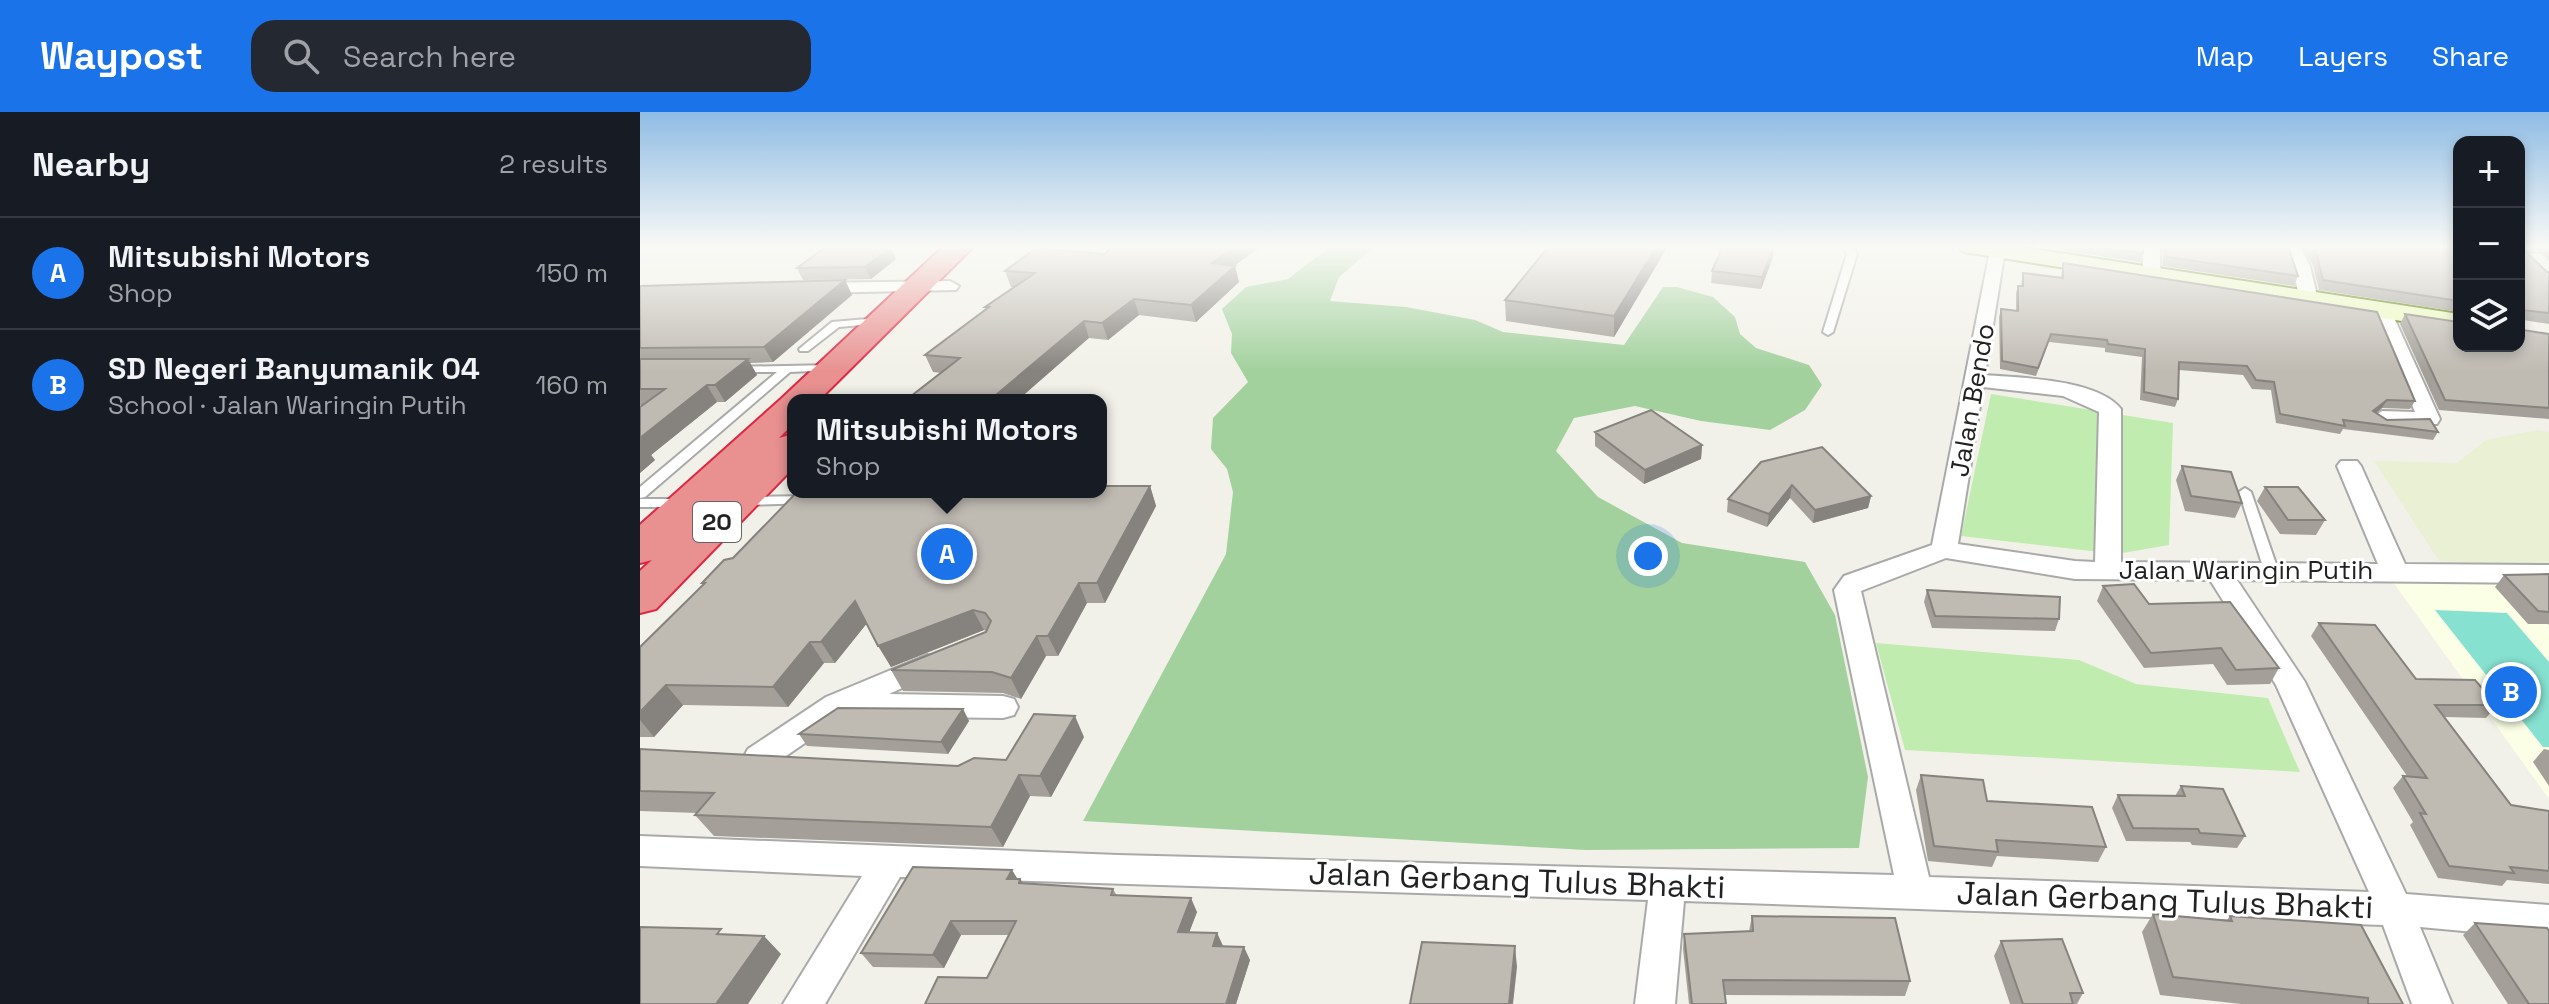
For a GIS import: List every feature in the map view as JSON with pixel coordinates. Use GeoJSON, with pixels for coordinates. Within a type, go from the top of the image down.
{"type":"FeatureCollection","features":[{"type":"Feature","properties":{"kind":"highway"},"geometry":{"type":"LineString","coordinates":[[804,394],[914,288]]}},
{"type":"Feature","properties":{"kind":"highway"},"geometry":{"type":"LineString","coordinates":[[844,394],[948,288]]}},
{"type":"Feature","properties":{"kind":"highway","name":"20"},"geometry":{"type":"LineString","coordinates":[[640,549],[691,502],[790,387]]}},
{"type":"Feature","properties":{"kind":"highway","name":"20"},"geometry":{"type":"LineString","coordinates":[[640,598],[787,452]]}},
{"type":"Feature","properties":{"kind":"highway"},"geometry":{"type":"LineString","coordinates":[[691,502],[738,501]]}},
{"type":"Feature","properties":{"kind":"main road"},"geometry":{"type":"LineString","coordinates":[[2231,288],[2453,321]]}},
{"type":"Feature","properties":{"kind":"street"},"geometry":{"type":"LineString","coordinates":[[793,289],[877,288]]}},
{"type":"Feature","properties":{"kind":"street","name":"Jalan Bendo"},"geometry":{"type":"LineString","coordinates":[[1944,550],[1991,288]]}},
{"type":"Feature","properties":{"kind":"street"},"geometry":{"type":"LineString","coordinates":[[2306,288],[2309,300]]}},
{"type":"Feature","properties":{"kind":"street"},"geometry":{"type":"LineString","coordinates":[[2382,311],[2429,419],[2382,418]]}},
{"type":"Feature","properties":{"kind":"street"},"geometry":{"type":"LineString","coordinates":[[1976,380],[2076,393],[2097,399],[2110,409],[2108,570]]}},
{"type":"Feature","properties":{"kind":"street"},"geometry":{"type":"LineString","coordinates":[[2349,466],[2394,570]]}},
{"type":"Feature","properties":{"kind":"street"},"geometry":{"type":"LineString","coordinates":[[1915,892],[1847,590],[1853,582],[1944,550]]}},
{"type":"Feature","properties":{"kind":"street","name":"Jalan Waringin Putih"},"geometry":{"type":"LineString","coordinates":[[1944,550],[2075,570],[2394,570],[2549,574]]}},
{"type":"Feature","properties":{"kind":"street"},"geometry":{"type":"LineString","coordinates":[[2217,570],[2290,682],[2394,907],[2432,1004]]}},
{"type":"Feature","properties":{"kind":"street"},"geometry":{"type":"LineString","coordinates":[[805,761],[744,757],[837,705],[960,653]]}},
{"type":"Feature","properties":{"kind":"street"},"geometry":{"type":"LineString","coordinates":[[837,705],[1003,707]]}},
{"type":"Feature","properties":{"kind":"street","name":"Jalan Gerbang Tulus Bhakti"},"geometry":{"type":"LineString","coordinates":[[640,851],[889,864],[2394,907],[2549,922]]}},
{"type":"Feature","properties":{"kind":"street"},"geometry":{"type":"LineString","coordinates":[[803,1004],[889,864]]}},
{"type":"Feature","properties":{"kind":"street"},"geometry":{"type":"LineString","coordinates":[[1655,1004],[1668,884]]}},
{"type":"Feature","properties":{"kind":"lane"},"geometry":{"type":"LineString","coordinates":[[1828,332],[1842,288]]}},
{"type":"Feature","properties":{"kind":"lane"},"geometry":{"type":"LineString","coordinates":[[804,349],[836,324],[880,321]]}},
{"type":"Feature","properties":{"kind":"lane"},"geometry":{"type":"LineString","coordinates":[[640,494],[790,387],[831,368]]}},
{"type":"Feature","properties":{"kind":"lane"},"geometry":{"type":"LineString","coordinates":[[728,369],[790,387]]}},
{"type":"Feature","properties":{"kind":"lane"},"geometry":{"type":"LineString","coordinates":[[2245,492],[2271,570]]}},
{"type":"Feature","properties":{"kind":"lane"},"geometry":{"type":"LineString","coordinates":[[738,501],[803,505],[824,500]]}},
{"type":"Feature","properties":{"kind":"lane"},"geometry":{"type":"LineString","coordinates":[[640,503],[691,502]]}},
{"type":"Feature","properties":{"kind":"shaded area"},"geometry":{"type":"Polygon","coordinates":[[[2537,430],[2549,432],[2549,566],[2439,561],[2374,461],[2457,463],[2486,440],[2537,430]]]}},
{"type":"Feature","properties":{"kind":"shaded area"},"geometry":{"type":"Polygon","coordinates":[[[2388,575],[2549,585],[2549,799],[2388,575]]]}},
{"type":"Feature","properties":{"kind":"shaded area"},"geometry":{"type":"Polygon","coordinates":[[[2435,610],[2507,613],[2549,662],[2549,747],[2543,747],[2435,610]]]}},
{"type":"Feature","properties":{"kind":"green space"},"geometry":{"type":"Polygon","coordinates":[[[1245,288],[1335,288],[1330,301],[1406,307],[1475,320],[1503,332],[1624,345],[1663,288],[1679,288],[1713,297],[1735,317],[1740,334],[1756,348],[1809,365],[1822,385],[1805,410],[1770,430],[1701,421],[1635,406],[1574,418],[1556,451],[1598,497],[1682,543],[1805,562],[1835,615],[1868,777],[1859,848],[1586,850],[1083,821],[1226,554],[1233,492],[1227,469],[1211,449],[1213,418],[1248,382],[1231,353],[1232,334],[1222,309],[1245,288]]]}},
{"type":"Feature","properties":{"kind":"green space"},"geometry":{"type":"Polygon","coordinates":[[[1991,394],[2173,423],[2169,545],[2117,554],[1961,536],[1991,394]]]}},
{"type":"Feature","properties":{"kind":"green space"},"geometry":{"type":"Polygon","coordinates":[[[1876,643],[2079,660],[2136,684],[2268,698],[2300,772],[1905,750],[1876,643]]]}},
{"type":"Feature","properties":{"kind":"building"},"geometry":{"type":"Polygon","coordinates":[[[640,288],[836,288],[764,347],[640,348],[640,288]]]}},
{"type":"Feature","properties":{"kind":"building"},"geometry":{"type":"Polygon","coordinates":[[[1013,288],[1211,288],[1191,305],[1134,299],[1102,323],[1084,321],[997,394],[914,394],[960,358],[925,355],[989,307],[985,307],[1013,288]]]}},
{"type":"Feature","properties":{"kind":"building"},"geometry":{"type":"Polygon","coordinates":[[[1515,288],[1631,288],[1614,316],[1505,300],[1515,288]]]}},
{"type":"Feature","properties":{"kind":"building"},"geometry":{"type":"Polygon","coordinates":[[[2018,288],[2221,288],[2377,312],[2415,401],[2387,400],[2373,411],[2387,420],[2430,419],[2438,432],[2343,420],[2345,426],[2280,414],[2274,382],[2256,380],[2247,366],[2179,362],[2178,399],[2144,392],[2145,349],[2108,344],[2107,340],[2051,334],[2038,368],[2002,361],[2001,309],[2018,311],[2018,288]]]}},
{"type":"Feature","properties":{"kind":"building"},"geometry":{"type":"Polygon","coordinates":[[[2372,288],[2453,288],[2453,300],[2372,288]]]}},
{"type":"Feature","properties":{"kind":"building"},"geometry":{"type":"Polygon","coordinates":[[[2525,288],[2549,288],[2549,313],[2525,310],[2525,288]]]}},
{"type":"Feature","properties":{"kind":"building"},"geometry":{"type":"Polygon","coordinates":[[[2405,314],[2453,321],[2453,352],[2525,352],[2525,330],[2549,334],[2549,408],[2445,400],[2405,314]]]}},
{"type":"Feature","properties":{"kind":"building"},"geometry":{"type":"Polygon","coordinates":[[[640,359],[748,359],[715,385],[707,385],[640,438],[640,407],[665,389],[640,389],[640,359]]]}},
{"type":"Feature","properties":{"kind":"building"},"geometry":{"type":"Polygon","coordinates":[[[1651,410],[1702,445],[1645,470],[1595,432],[1651,410]]]}},
{"type":"Feature","properties":{"kind":"building"},"geometry":{"type":"Polygon","coordinates":[[[1822,447],[1871,496],[1815,510],[1792,485],[1769,514],[1728,499],[1761,462],[1822,447]]]}},
{"type":"Feature","properties":{"kind":"building"},"geometry":{"type":"Polygon","coordinates":[[[2182,466],[2231,472],[2242,503],[2191,496],[2182,466]]]}},
{"type":"Feature","properties":{"kind":"building"},"geometry":{"type":"Polygon","coordinates":[[[1107,486],[1150,486],[1097,583],[1079,583],[1048,636],[1037,636],[1011,678],[992,672],[891,670],[986,632],[991,621],[985,613],[973,610],[878,646],[855,601],[821,642],[810,642],[773,687],[666,685],[640,712],[640,647],[724,560],[733,558],[791,498],[1107,498],[1107,486]]]}},
{"type":"Feature","properties":{"kind":"building"},"geometry":{"type":"Polygon","coordinates":[[[2265,487],[2298,487],[2325,520],[2288,520],[2265,487]]]}},
{"type":"Feature","properties":{"kind":"building"},"geometry":{"type":"Polygon","coordinates":[[[2549,574],[2549,612],[2538,611],[2504,575],[2549,574]]]}},
{"type":"Feature","properties":{"kind":"building"},"geometry":{"type":"Polygon","coordinates":[[[2134,584],[2149,604],[2230,602],[2279,668],[2236,670],[2221,648],[2151,653],[2103,586],[2134,584]]]}},
{"type":"Feature","properties":{"kind":"building"},"geometry":{"type":"Polygon","coordinates":[[[1927,590],[2060,597],[2059,619],[1935,616],[1927,590]]]}},
{"type":"Feature","properties":{"kind":"building"},"geometry":{"type":"Polygon","coordinates":[[[2319,623],[2375,625],[2416,679],[2475,680],[2497,705],[2435,705],[2511,805],[2549,811],[2549,871],[2510,867],[2514,873],[2449,866],[2420,813],[2426,814],[2403,776],[2427,778],[2319,623]]]}},
{"type":"Feature","properties":{"kind":"building"},"geometry":{"type":"Polygon","coordinates":[[[838,708],[963,709],[941,742],[799,734],[838,708]]]}},
{"type":"Feature","properties":{"kind":"building"},"geometry":{"type":"Polygon","coordinates":[[[1034,714],[1075,716],[1040,776],[1019,775],[991,827],[695,815],[714,793],[640,791],[640,749],[958,766],[974,758],[1006,760],[1034,714]]]}},
{"type":"Feature","properties":{"kind":"building"},"geometry":{"type":"Polygon","coordinates":[[[1921,775],[1983,780],[1987,801],[2092,807],[2106,847],[1996,840],[1998,852],[1934,846],[1921,775]]]}},
{"type":"Feature","properties":{"kind":"building"},"geometry":{"type":"Polygon","coordinates":[[[2181,786],[2223,789],[2245,836],[2200,833],[2198,829],[2133,828],[2118,795],[2185,796],[2181,786]]]}},
{"type":"Feature","properties":{"kind":"building"},"geometry":{"type":"Polygon","coordinates":[[[913,867],[1012,870],[1007,879],[1020,879],[1019,883],[1113,889],[1111,895],[1191,898],[1178,932],[1217,933],[1213,946],[1244,947],[1226,1004],[925,1004],[938,977],[987,978],[1016,921],[951,921],[933,955],[861,953],[913,867]]]}},
{"type":"Feature","properties":{"kind":"building"},"geometry":{"type":"Polygon","coordinates":[[[2153,914],[2232,921],[2230,916],[2361,925],[2403,1004],[2368,1004],[2368,998],[2173,977],[2153,914]]]}},
{"type":"Feature","properties":{"kind":"building"},"geometry":{"type":"Polygon","coordinates":[[[1752,916],[1895,918],[1910,981],[1723,980],[1726,1004],[1692,1004],[1684,934],[1753,931],[1752,916]]]}},
{"type":"Feature","properties":{"kind":"building"},"geometry":{"type":"Polygon","coordinates":[[[2475,923],[2547,928],[2549,1004],[2529,1004],[2475,923]]]}},
{"type":"Feature","properties":{"kind":"building"},"geometry":{"type":"Polygon","coordinates":[[[640,927],[721,929],[717,934],[764,936],[716,1004],[640,1004],[640,927]]]}},
{"type":"Feature","properties":{"kind":"building"},"geometry":{"type":"Polygon","coordinates":[[[2062,939],[2083,993],[2070,993],[2073,1004],[2023,1004],[2001,941],[2062,939]]]}},
{"type":"Feature","properties":{"kind":"building"},"geometry":{"type":"Polygon","coordinates":[[[1422,942],[1515,946],[1509,1004],[1410,1004],[1422,942]]]}},
{"type":"Feature","properties":{"kind":"place","name":"Mitsubishi Motors"},"geometry":{"type":"Point","coordinates":[947,554]}},
{"type":"Feature","properties":{"kind":"place","name":"SD Negeri Banyumanik 04"},"geometry":{"type":"Point","coordinates":[2511,692]}}]}
